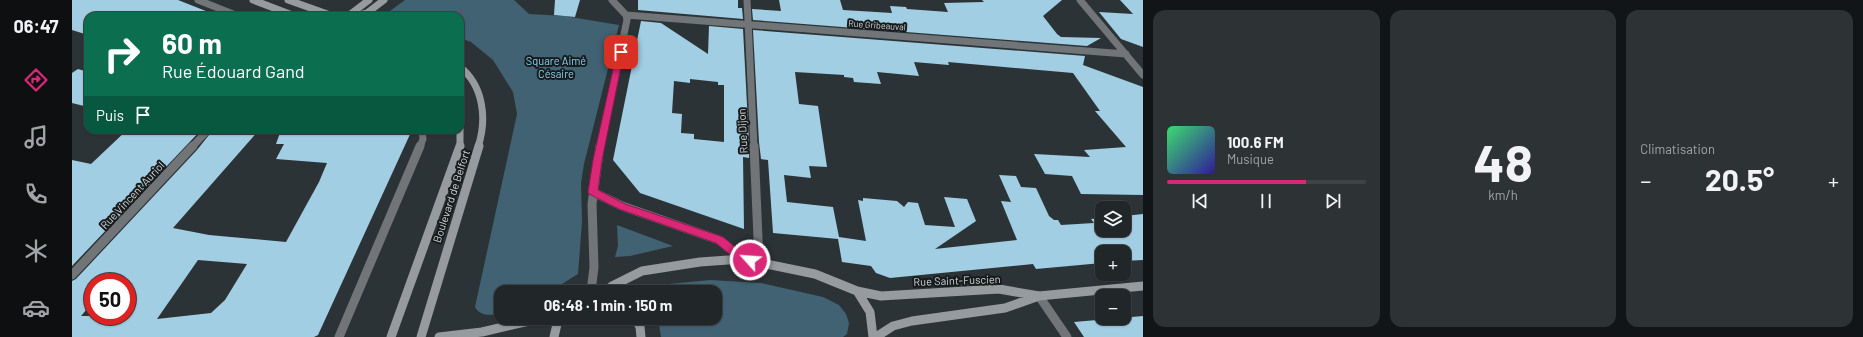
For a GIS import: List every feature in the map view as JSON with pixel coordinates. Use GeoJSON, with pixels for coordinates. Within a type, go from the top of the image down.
{"type":"FeatureCollection","features":[{"type":"Feature","properties":{"kind":"main road"},"geometry":{"type":"LineString","coordinates":[[253,0],[284,12]]}},
{"type":"Feature","properties":{"kind":"main road"},"geometry":{"type":"LineString","coordinates":[[288,0],[322,12]]}},
{"type":"Feature","properties":{"kind":"main road"},"geometry":{"type":"LineString","coordinates":[[353,12],[369,0]]}},
{"type":"Feature","properties":{"kind":"main road"},"geometry":{"type":"LineString","coordinates":[[368,12],[384,0]]}},
{"type":"Feature","properties":{"kind":"main road","name":"Boulevard de Belfort"},"geometry":{"type":"LineString","coordinates":[[421,337],[438,274],[483,132],[483,114],[476,84],[464,71]]}},
{"type":"Feature","properties":{"kind":"main road","name":"Boulevard de Belfort"},"geometry":{"type":"LineString","coordinates":[[391,337],[460,149],[460,134]]}},
{"type":"Feature","properties":{"kind":"main road","name":"Rue Saint-Fuscien"},"geometry":{"type":"LineString","coordinates":[[614,285],[642,271],[700,262],[742,259],[759,261],[815,274],[857,291],[881,296],[999,289],[1039,296]]}},
{"type":"Feature","properties":{"kind":"main road","name":"Rue Saint-Fuscien"},"geometry":{"type":"LineString","coordinates":[[875,337],[893,326],[912,321],[1005,308],[1039,296],[1143,286]]}},
{"type":"Feature","properties":{"kind":"main road"},"geometry":{"type":"LineString","coordinates":[[857,291],[871,312],[875,337]]}},
{"type":"Feature","properties":{"kind":"main road"},"geometry":{"type":"LineString","coordinates":[[438,337],[482,332],[512,325]]}},
{"type":"Feature","properties":{"kind":"main road"},"geometry":{"type":"LineString","coordinates":[[554,337],[557,325]]}},
{"type":"Feature","properties":{"kind":"main road"},"geometry":{"type":"LineString","coordinates":[[639,325],[641,337]]}},
{"type":"Feature","properties":{"kind":"street"},"geometry":{"type":"LineString","coordinates":[[198,0],[228,12]]}},
{"type":"Feature","properties":{"kind":"street"},"geometry":{"type":"LineString","coordinates":[[592,285],[594,268],[591,219],[597,160],[627,20],[626,15],[612,0]]}},
{"type":"Feature","properties":{"kind":"street","name":"Rue Dijon"},"geometry":{"type":"LineString","coordinates":[[746,0],[759,261]]}},
{"type":"Feature","properties":{"kind":"street"},"geometry":{"type":"LineString","coordinates":[[1080,0],[1143,75]]}},
{"type":"Feature","properties":{"kind":"street","name":"Rue Gribeauval"},"geometry":{"type":"LineString","coordinates":[[626,15],[1126,54]]}},
{"type":"Feature","properties":{"kind":"street","name":"Rue Vincent Auriol"},"geometry":{"type":"LineString","coordinates":[[72,275],[204,134]]}},
{"type":"Feature","properties":{"kind":"street"},"geometry":{"type":"LineString","coordinates":[[339,337],[423,139],[422,134]]}},
{"type":"Feature","properties":{"kind":"street"},"geometry":{"type":"LineString","coordinates":[[593,192],[622,206],[719,240],[742,259]]}},
{"type":"Feature","properties":{"kind":"street"},"geometry":{"type":"LineString","coordinates":[[1039,296],[1067,337]]}},
{"type":"Feature","properties":{"kind":"green space","name":"Square Aimé Césaire"},"geometry":{"type":"Polygon","coordinates":[[[405,0],[514,0],[529,14],[565,16],[619,25],[584,164],[581,183],[582,222],[578,274],[560,285],[494,285],[494,315],[483,314],[477,310],[475,307],[517,114],[513,92],[493,60],[471,42],[464,39],[464,12],[390,11],[405,0]]]}},
{"type":"Feature","properties":{"kind":"green space"},"geometry":{"type":"Polygon","coordinates":[[[617,225],[673,246],[630,256],[615,257],[618,246],[617,225]]]}},
{"type":"Feature","properties":{"kind":"green space"},"geometry":{"type":"Polygon","coordinates":[[[710,280],[761,283],[823,297],[839,305],[846,314],[849,323],[847,334],[843,337],[661,337],[659,325],[722,325],[722,285],[659,285],[710,280]]]}},
{"type":"Feature","properties":{"kind":"building"},"geometry":{"type":"Polygon","coordinates":[[[72,0],[178,0],[208,12],[84,12],[84,34],[72,30],[72,0]]]}},
{"type":"Feature","properties":{"kind":"building"},"geometry":{"type":"Polygon","coordinates":[[[555,0],[580,0],[575,17],[554,15],[555,0]]]}},
{"type":"Feature","properties":{"kind":"building"},"geometry":{"type":"Polygon","coordinates":[[[638,0],[738,0],[738,8],[742,8],[743,19],[638,10],[638,0]]]}},
{"type":"Feature","properties":{"kind":"building"},"geometry":{"type":"Polygon","coordinates":[[[779,0],[840,0],[843,10],[892,13],[890,6],[906,7],[907,9],[948,12],[944,3],[984,2],[982,0],[1062,0],[1043,16],[1057,34],[1061,37],[1101,38],[1087,46],[753,20],[752,9],[781,11],[779,0]]]}},
{"type":"Feature","properties":{"kind":"building"},"geometry":{"type":"Polygon","coordinates":[[[1120,0],[1143,0],[1143,47],[1121,39],[1099,12],[1133,14],[1120,0]]]}},
{"type":"Feature","properties":{"kind":"building"},"geometry":{"type":"Polygon","coordinates":[[[641,21],[661,23],[708,54],[709,26],[743,29],[749,143],[749,158],[743,157],[744,229],[640,193],[613,160],[641,21]],[[690,79],[690,83],[674,81],[672,113],[682,114],[681,133],[694,134],[694,139],[724,142],[724,85],[718,85],[718,82],[690,79]]]}},
{"type":"Feature","properties":{"kind":"building"},"geometry":{"type":"Polygon","coordinates":[[[753,30],[1085,56],[1083,65],[1143,87],[1143,195],[1081,194],[1072,176],[1045,174],[1034,154],[1090,157],[1084,150],[1126,147],[1095,111],[1100,111],[1073,73],[948,62],[949,65],[914,62],[919,76],[877,72],[881,84],[854,82],[853,78],[844,77],[844,75],[795,72],[799,104],[818,106],[827,167],[809,166],[811,178],[784,175],[787,202],[833,207],[839,237],[866,241],[858,200],[863,201],[863,198],[897,201],[904,207],[908,202],[918,203],[925,225],[955,227],[944,197],[967,199],[976,221],[935,249],[1017,240],[1001,201],[1011,202],[999,175],[1016,176],[1021,187],[1036,188],[1049,216],[1054,220],[1058,220],[1061,225],[1094,223],[1091,219],[1095,219],[1095,237],[1131,237],[1131,215],[1143,214],[1143,260],[1131,261],[1131,245],[1095,245],[1095,264],[1036,269],[1033,264],[890,278],[876,273],[871,266],[842,262],[838,239],[773,233],[768,160],[761,159],[753,30]]]}},
{"type":"Feature","properties":{"kind":"building"},"geometry":{"type":"Polygon","coordinates":[[[78,69],[84,71],[84,106],[72,103],[72,73],[78,69]]]}},
{"type":"Feature","properties":{"kind":"building"},"geometry":{"type":"Polygon","coordinates":[[[123,134],[197,134],[72,266],[72,160],[91,164],[123,134]]]}},
{"type":"Feature","properties":{"kind":"building"},"geometry":{"type":"Polygon","coordinates":[[[210,134],[255,134],[173,228],[209,235],[286,242],[319,182],[327,163],[276,159],[284,144],[276,144],[280,134],[410,134],[318,335],[314,337],[72,337],[72,281],[76,279],[197,150],[210,134]],[[198,260],[157,319],[211,313],[225,300],[247,264],[198,260]]]}},
{"type":"Feature","properties":{"kind":"building"},"geometry":{"type":"Polygon","coordinates":[[[1143,316],[1143,337],[1084,337],[1074,322],[1095,320],[1095,325],[1131,325],[1131,317],[1143,316]]]}},
{"type":"Feature","properties":{"kind":"route"},"geometry":{"type":"LineString","coordinates":[[621,52],[597,160],[593,192],[622,206],[719,240],[742,259],[750,260]]}}]}
